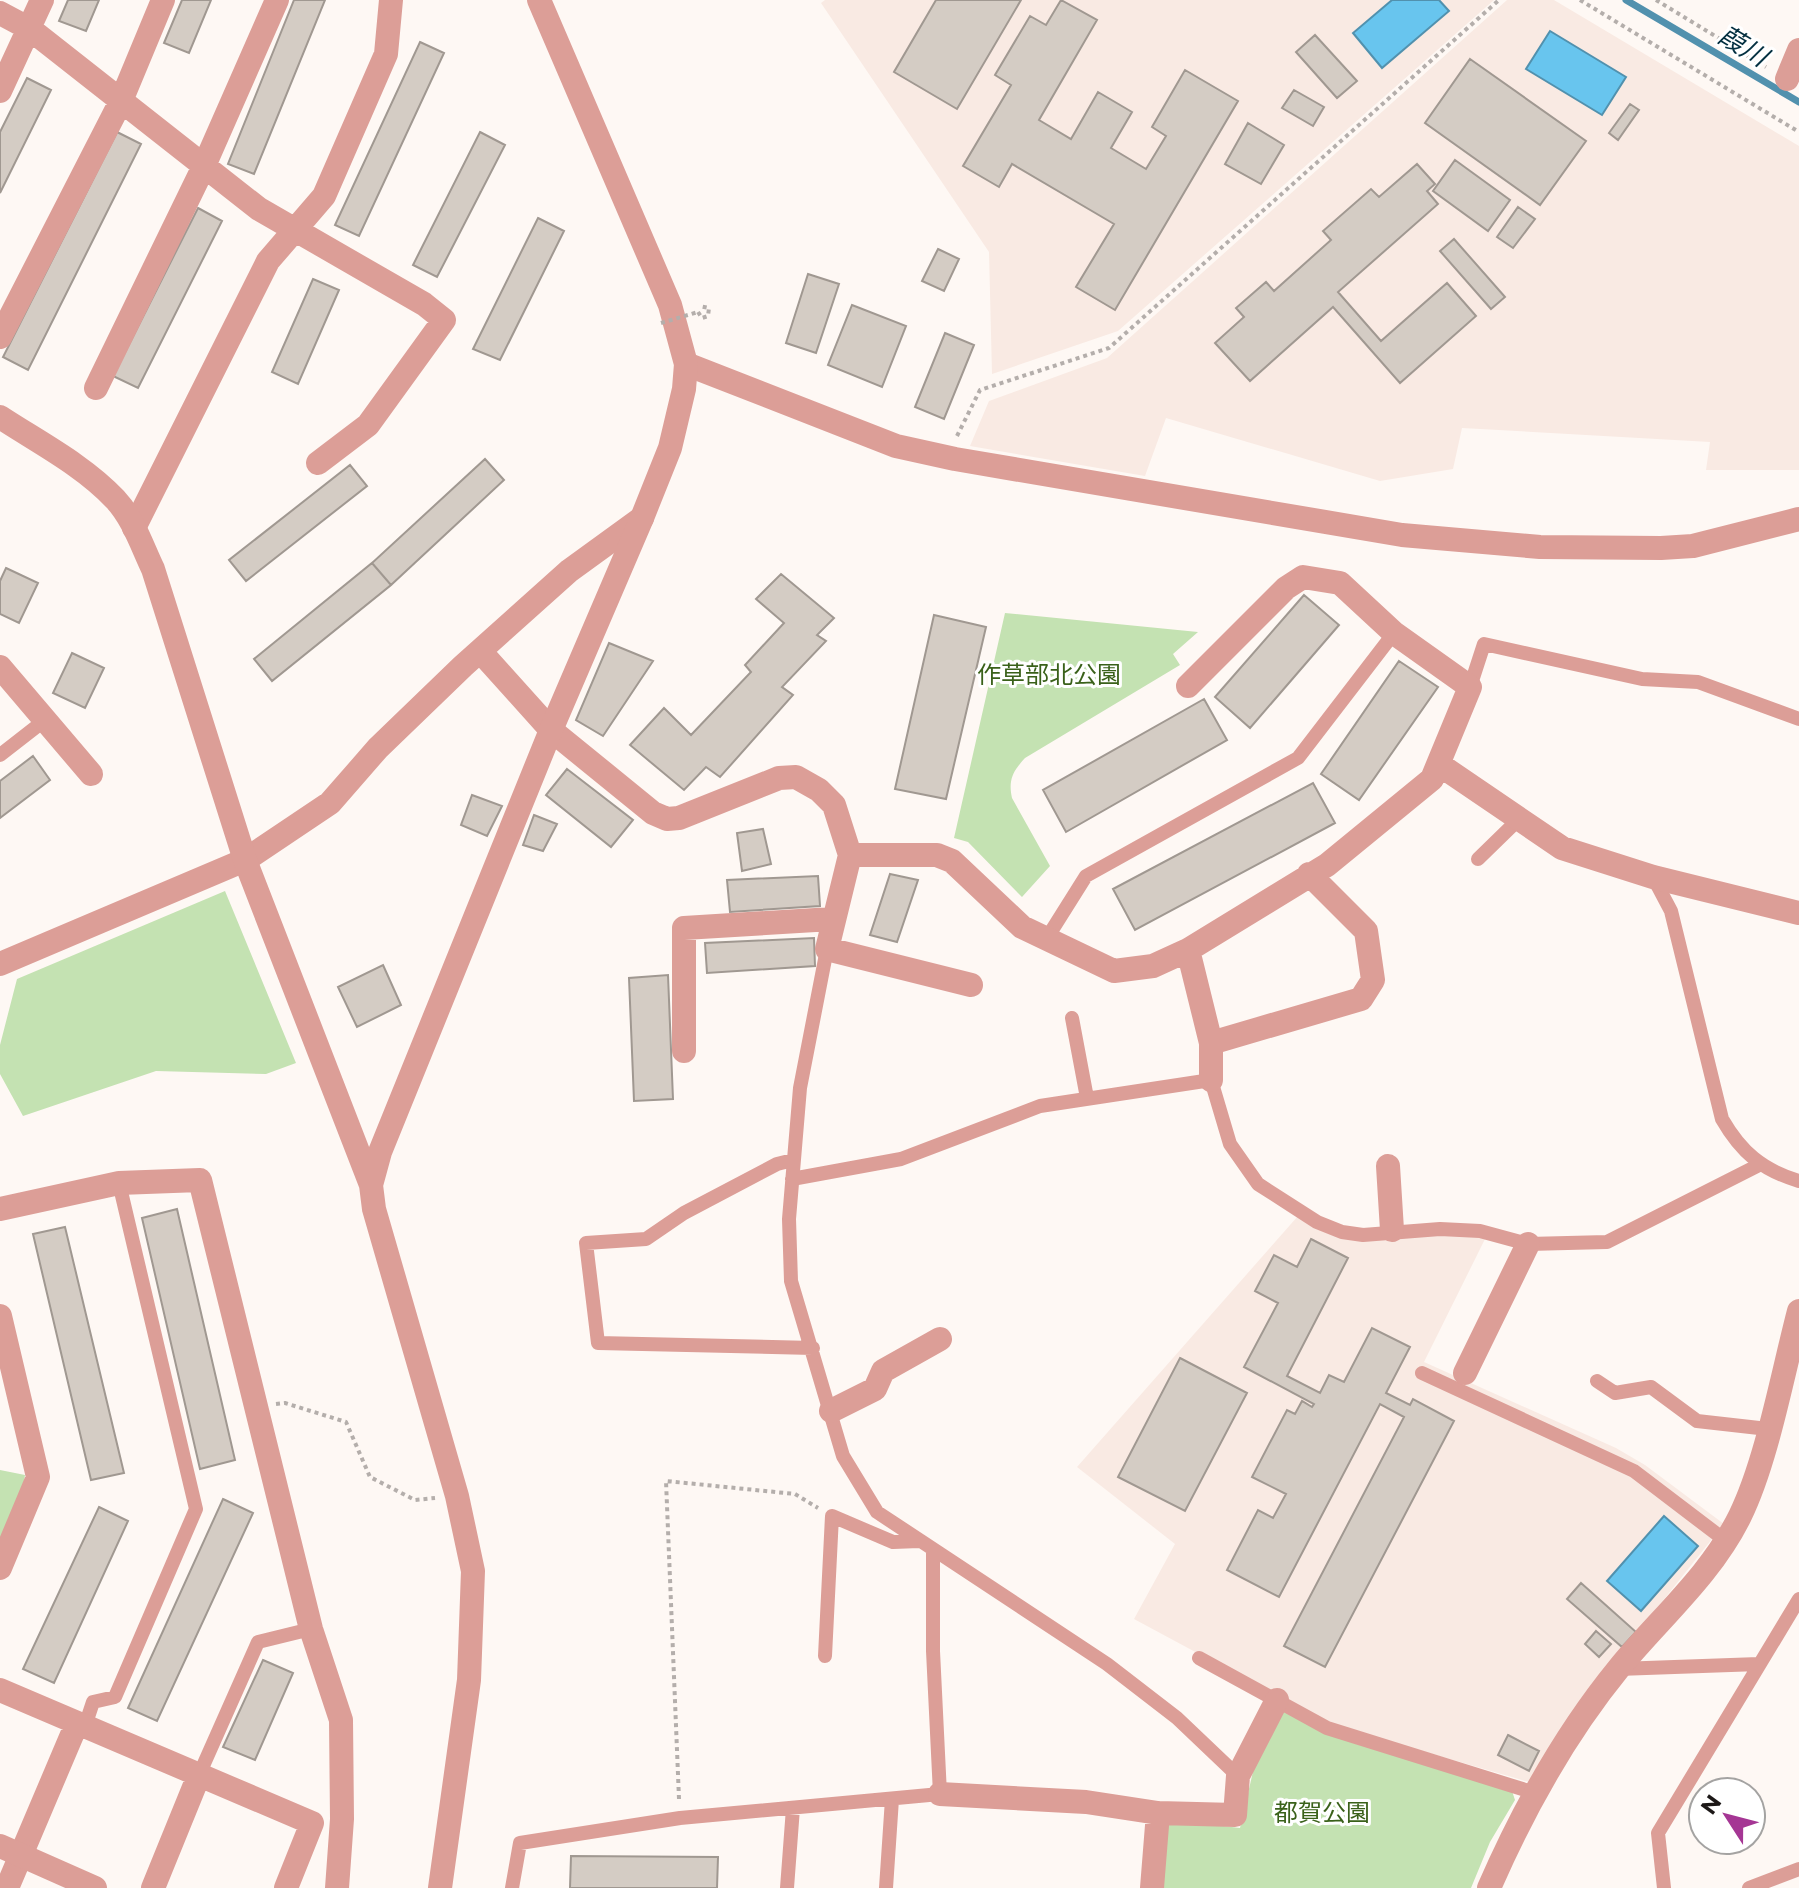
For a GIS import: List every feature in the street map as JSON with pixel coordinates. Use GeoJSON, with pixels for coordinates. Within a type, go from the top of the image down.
{"type":"FeatureCollection","features":[{"type":"Feature","properties":{"kind":"street"},"geometry":{"type":"LineString","coordinates":[[0,91],[42,0]]}},
{"type":"Feature","properties":{"kind":"street"},"geometry":{"type":"LineString","coordinates":[[0,337],[121,101],[163,0]]}},
{"type":"Feature","properties":{"kind":"street"},"geometry":{"type":"LineString","coordinates":[[96,388],[204,166],[277,0]]}},
{"type":"Feature","properties":{"kind":"street"},"geometry":{"type":"LineString","coordinates":[[134,528],[268,261],[324,196],[386,54],[391,0]]}},
{"type":"Feature","properties":{"kind":"street"},"geometry":{"type":"LineString","coordinates":[[371,1185],[380,1152],[551,730],[642,518],[679,417],[686,364],[670,305],[539,0]]}},
{"type":"Feature","properties":{"kind":"street"},"geometry":{"type":"LineString","coordinates":[[0,13],[30,29],[259,209],[424,304],[444,320],[368,425],[318,463]]}},
{"type":"Feature","properties":{"kind":"street"},"geometry":{"type":"LineString","coordinates":[[1787,79],[1799,50]]}},
{"type":"Feature","properties":{"kind":"street"},"geometry":{"type":"LineString","coordinates":[[686,364],[896,446],[1337,527],[1465,543],[1661,548],[1693,546],[1799,519]]}},
{"type":"Feature","properties":{"kind":"street"},"geometry":{"type":"LineString","coordinates":[[0,417],[90,477],[117,500],[134,528],[153,569],[245,860],[371,1185],[374,1209],[457,1496],[473,1571],[469,1680],[440,1888]]}},
{"type":"Feature","properties":{"kind":"street"},"geometry":{"type":"LineString","coordinates":[[0,964],[245,860],[330,803],[378,748],[480,651],[569,571],[642,518]]}},
{"type":"Feature","properties":{"kind":"street"},"geometry":{"type":"LineString","coordinates":[[850,855],[937,855],[952,861],[1022,927],[1114,971],[1153,966],[1188,950],[1327,865],[1432,779],[1470,687],[1394,633],[1340,583],[1303,577],[1286,588],[1188,686]]}},
{"type":"Feature","properties":{"kind":"street"},"geometry":{"type":"LineString","coordinates":[[480,651],[551,730],[653,813],[667,819],[679,818],[779,778],[796,777],[819,790],[834,805],[850,855],[827,949],[971,985]]}},
{"type":"Feature","properties":{"kind":"street"},"geometry":{"type":"LineString","coordinates":[[0,667],[91,774]]}},
{"type":"Feature","properties":{"kind":"street"},"geometry":{"type":"LineString","coordinates":[[1440,765],[1562,848],[1653,877],[1799,913]]}},
{"type":"Feature","properties":{"kind":"street"},"geometry":{"type":"LineString","coordinates":[[1211,1043],[1361,999],[1373,980],[1366,931],[1309,874]]}},
{"type":"Feature","properties":{"kind":"street"},"geometry":{"type":"LineString","coordinates":[[684,1051],[684,928],[832,919]]}},
{"type":"Feature","properties":{"kind":"street"},"geometry":{"type":"LineString","coordinates":[[1188,950],[1211,1043],[1211,1080]]}},
{"type":"Feature","properties":{"kind":"street"},"geometry":{"type":"LineString","coordinates":[[1388,1166],[1392,1230]]}},
{"type":"Feature","properties":{"kind":"street"},"geometry":{"type":"LineString","coordinates":[[0,1209],[119,1183],[200,1180],[311,1629],[341,1720],[342,1819],[337,1888]]}},
{"type":"Feature","properties":{"kind":"street"},"geometry":{"type":"LineString","coordinates":[[1465,1373],[1528,1244]]}},
{"type":"Feature","properties":{"kind":"street"},"geometry":{"type":"LineString","coordinates":[[1489,1888],[1535,1793],[1565,1744],[1618,1669],[1698,1580],[1726,1541],[1753,1483],[1799,1311]]}},
{"type":"Feature","properties":{"kind":"street"},"geometry":{"type":"LineString","coordinates":[[0,1316],[38,1477],[0,1568]]}},
{"type":"Feature","properties":{"kind":"street"},"geometry":{"type":"LineString","coordinates":[[831,1411],[875,1389],[883,1371],[940,1339]]}},
{"type":"Feature","properties":{"kind":"street"},"geometry":{"type":"LineString","coordinates":[[0,1690],[312,1823],[286,1888]]}},
{"type":"Feature","properties":{"kind":"street"},"geometry":{"type":"LineString","coordinates":[[940,1794],[1086,1802],[1158,1813],[1235,1815],[1238,1776],[1277,1700]]}},
{"type":"Feature","properties":{"kind":"street"},"geometry":{"type":"LineString","coordinates":[[7,1888],[11,1850],[81,1724]]}},
{"type":"Feature","properties":{"kind":"street"},"geometry":{"type":"LineString","coordinates":[[153,1888],[199,1775]]}},
{"type":"Feature","properties":{"kind":"street"},"geometry":{"type":"LineString","coordinates":[[1152,1888],[1158,1813]]}},
{"type":"Feature","properties":{"kind":"street"},"geometry":{"type":"LineString","coordinates":[[11,1850],[95,1888]]}},
{"type":"Feature","properties":{"kind":"lane"},"geometry":{"type":"LineString","coordinates":[[1047,938],[1086,876],[1298,758],[1394,633]]}},
{"type":"Feature","properties":{"kind":"lane"},"geometry":{"type":"LineString","coordinates":[[1470,687],[1484,644],[1642,679],[1698,682],[1799,719]]}},
{"type":"Feature","properties":{"kind":"lane"},"geometry":{"type":"LineString","coordinates":[[0,755],[45,720]]}},
{"type":"Feature","properties":{"kind":"lane"},"geometry":{"type":"LineString","coordinates":[[1478,859],[1518,820]]}},
{"type":"Feature","properties":{"kind":"lane"},"geometry":{"type":"LineString","coordinates":[[1653,877],[1671,911],[1722,1119],[1735,1142],[1759,1165],[1799,1181]]}},
{"type":"Feature","properties":{"kind":"lane"},"geometry":{"type":"LineString","coordinates":[[827,949],[800,1088],[792,1179],[791,1281],[843,1456],[877,1512],[1107,1664],[1177,1718],[1238,1776]]}},
{"type":"Feature","properties":{"kind":"lane"},"geometry":{"type":"LineString","coordinates":[[1072,1018],[1087,1098]]}},
{"type":"Feature","properties":{"kind":"lane"},"geometry":{"type":"LineString","coordinates":[[792,1179],[901,1159],[1040,1106],[1211,1080],[1230,1144],[1258,1184],[1317,1222],[1342,1232],[1363,1235],[1392,1230],[1480,1231],[1528,1244],[1607,1242],[1759,1165]]}},
{"type":"Feature","properties":{"kind":"lane"},"geometry":{"type":"LineString","coordinates":[[793,1160],[777,1164],[697,1206],[646,1239],[586,1243],[598,1343],[813,1348]]}},
{"type":"Feature","properties":{"kind":"lane"},"geometry":{"type":"LineString","coordinates":[[81,1724],[93,1702],[115,1697],[196,1509],[119,1183]]}},
{"type":"Feature","properties":{"kind":"lane"},"geometry":{"type":"LineString","coordinates":[[1422,1373],[1634,1471],[1726,1541]]}},
{"type":"Feature","properties":{"kind":"lane"},"geometry":{"type":"LineString","coordinates":[[1597,1381],[1615,1393],[1651,1387],[1697,1421],[1768,1429]]}},
{"type":"Feature","properties":{"kind":"lane"},"geometry":{"type":"LineString","coordinates":[[825,1656],[832,1516],[893,1542],[919,1541]]}},
{"type":"Feature","properties":{"kind":"lane"},"geometry":{"type":"LineString","coordinates":[[512,1888],[520,1843],[680,1818],[940,1794],[933,1651],[933,1550]]}},
{"type":"Feature","properties":{"kind":"lane"},"geometry":{"type":"LineString","coordinates":[[1664,1888],[1658,1833],[1799,1599]]}},
{"type":"Feature","properties":{"kind":"lane"},"geometry":{"type":"LineString","coordinates":[[199,1775],[258,1642],[311,1629]]}},
{"type":"Feature","properties":{"kind":"lane"},"geometry":{"type":"LineString","coordinates":[[1199,1658],[1327,1728],[1535,1793]]}},
{"type":"Feature","properties":{"kind":"lane"},"geometry":{"type":"LineString","coordinates":[[1618,1669],[1759,1664]]}},
{"type":"Feature","properties":{"kind":"lane"},"geometry":{"type":"LineString","coordinates":[[886,1888],[892,1799]]}},
{"type":"Feature","properties":{"kind":"lane"},"geometry":{"type":"LineString","coordinates":[[787,1888],[793,1808]]}},
{"type":"Feature","properties":{"kind":"lane"},"geometry":{"type":"LineString","coordinates":[[1749,1888],[1799,1869]]}},
{"type":"Feature","properties":{"kind":"path"},"geometry":{"type":"LineString","coordinates":[[945,437],[955,439],[980,390],[1109,348],[1499,0]]}},
{"type":"Feature","properties":{"kind":"path"},"geometry":{"type":"LineString","coordinates":[[1580,0],[1589,2],[1799,132]]}},
{"type":"Feature","properties":{"kind":"path"},"geometry":{"type":"LineString","coordinates":[[1656,0],[1787,79]]}},
{"type":"Feature","properties":{"kind":"path"},"geometry":{"type":"LineString","coordinates":[[661,323],[698,312],[702,318],[708,316],[709,308],[699,306]]}},
{"type":"Feature","properties":{"kind":"path"},"geometry":{"type":"LineString","coordinates":[[254,1406],[285,1403],[346,1422],[370,1477],[415,1500],[457,1496]]}},
{"type":"Feature","properties":{"kind":"path"},"geometry":{"type":"LineString","coordinates":[[680,1818],[666,1481],[795,1494],[832,1516]]}},
{"type":"Feature","properties":{"kind":"shaded area"},"geometry":{"type":"Polygon","coordinates":[[[825,0],[1494,0],[1118,331],[992,374],[989,252],[821,3],[825,0]]]}},
{"type":"Feature","properties":{"kind":"shaded area"},"geometry":{"type":"Polygon","coordinates":[[[1507,0],[1554,0],[1799,146],[1799,470],[1706,470],[1710,442],[1462,428],[1453,469],[1380,481],[1166,418],[1145,476],[970,446],[989,401],[1107,358],[1507,0]]]}},
{"type":"Feature","properties":{"kind":"shaded area"},"geometry":{"type":"Polygon","coordinates":[[[1298,1216],[1318,1229],[1486,1237],[1424,1362],[1616,1448],[1645,1465],[1724,1524],[1563,1726],[1529,1782],[1329,1724],[1134,1619],[1175,1544],[1077,1467],[1298,1216]]]}},
{"type":"Feature","properties":{"kind":"green space","name":"作草部北公園"},"geometry":{"type":"Polygon","coordinates":[[[1005,613],[1198,632],[1173,654],[1180,665],[1025,758],[1017,767],[1011,781],[1012,798],[1050,866],[1022,897],[968,842],[954,838],[1005,613]]]}},
{"type":"Feature","properties":{"kind":"green space"},"geometry":{"type":"Polygon","coordinates":[[[225,891],[296,1063],[266,1074],[156,1071],[23,1116],[0,1074],[0,1045],[17,979],[225,891]]]}},
{"type":"Feature","properties":{"kind":"green space"},"geometry":{"type":"Polygon","coordinates":[[[0,1470],[25,1475],[22,1495],[0,1542],[0,1470]]]}},
{"type":"Feature","properties":{"kind":"green space","name":"都賀公園"},"geometry":{"type":"Polygon","coordinates":[[[1269,1702],[1512,1791],[1515,1800],[1490,1842],[1471,1888],[1160,1888],[1165,1819],[1240,1828],[1269,1702]]]}},
{"type":"Feature","properties":{"kind":"water"},"geometry":{"type":"Polygon","coordinates":[[[1392,0],[1439,0],[1449,11],[1382,68],[1353,33],[1392,0]]]}},
{"type":"Feature","properties":{"kind":"water"},"geometry":{"type":"Polygon","coordinates":[[[1550,31],[1626,77],[1602,115],[1526,69],[1550,31]]]}},
{"type":"Feature","properties":{"kind":"water"},"geometry":{"type":"Polygon","coordinates":[[[1664,1516],[1698,1546],[1641,1611],[1607,1581],[1664,1516]]]}},
{"type":"Feature","properties":{"kind":"building"},"geometry":{"type":"Polygon","coordinates":[[[68,0],[99,0],[86,31],[59,21],[68,0]]]}},
{"type":"Feature","properties":{"kind":"building"},"geometry":{"type":"Polygon","coordinates":[[[182,0],[211,0],[189,53],[164,43],[182,0]]]}},
{"type":"Feature","properties":{"kind":"building"},"geometry":{"type":"Polygon","coordinates":[[[294,0],[325,0],[254,174],[228,164],[294,0]]]}},
{"type":"Feature","properties":{"kind":"building"},"geometry":{"type":"Polygon","coordinates":[[[936,0],[1021,0],[957,109],[894,72],[936,0]]]}},
{"type":"Feature","properties":{"kind":"building"},"geometry":{"type":"Polygon","coordinates":[[[1061,0],[1097,20],[1039,120],[1071,139],[1098,92],[1132,112],[1111,148],[1146,169],[1166,136],[1152,127],[1185,70],[1238,101],[1115,310],[1076,287],[1114,224],[1012,164],[999,187],[963,166],[1011,85],[995,75],[1030,16],[1046,25],[1061,0]]]}},
{"type":"Feature","properties":{"kind":"building"},"geometry":{"type":"Polygon","coordinates":[[[1315,35],[1357,81],[1337,98],[1296,52],[1315,35]]]}},
{"type":"Feature","properties":{"kind":"building"},"geometry":{"type":"Polygon","coordinates":[[[420,42],[444,53],[359,236],[335,225],[420,42]]]}},
{"type":"Feature","properties":{"kind":"building"},"geometry":{"type":"Polygon","coordinates":[[[1470,59],[1586,141],[1540,205],[1425,123],[1470,59]]]}},
{"type":"Feature","properties":{"kind":"building"},"geometry":{"type":"Polygon","coordinates":[[[27,78],[51,90],[0,193],[0,132],[27,78]]]}},
{"type":"Feature","properties":{"kind":"building"},"geometry":{"type":"Polygon","coordinates":[[[1294,90],[1324,107],[1313,126],[1282,108],[1294,90]]]}},
{"type":"Feature","properties":{"kind":"building"},"geometry":{"type":"Polygon","coordinates":[[[1630,104],[1639,110],[1618,140],[1609,133],[1630,104]]]}},
{"type":"Feature","properties":{"kind":"building"},"geometry":{"type":"Polygon","coordinates":[[[1248,123],[1284,145],[1261,184],[1225,164],[1248,123]]]}},
{"type":"Feature","properties":{"kind":"building"},"geometry":{"type":"Polygon","coordinates":[[[117,132],[141,144],[28,370],[3,357],[117,132]]]}},
{"type":"Feature","properties":{"kind":"building"},"geometry":{"type":"Polygon","coordinates":[[[480,132],[505,145],[437,277],[413,265],[480,132]]]}},
{"type":"Feature","properties":{"kind":"building"},"geometry":{"type":"Polygon","coordinates":[[[1455,160],[1510,200],[1488,231],[1433,191],[1455,160]]]}},
{"type":"Feature","properties":{"kind":"building"},"geometry":{"type":"Polygon","coordinates":[[[1417,164],[1435,184],[1427,191],[1438,204],[1338,292],[1381,341],[1447,283],[1476,316],[1400,383],[1333,307],[1250,381],[1215,343],[1244,317],[1236,308],[1266,282],[1274,291],[1331,240],[1323,231],[1371,189],[1379,197],[1417,164]]]}},
{"type":"Feature","properties":{"kind":"building"},"geometry":{"type":"Polygon","coordinates":[[[1518,207],[1535,219],[1513,248],[1497,237],[1518,207]]]}},
{"type":"Feature","properties":{"kind":"building"},"geometry":{"type":"Polygon","coordinates":[[[198,208],[222,221],[138,388],[113,376],[198,208]]]}},
{"type":"Feature","properties":{"kind":"building"},"geometry":{"type":"Polygon","coordinates":[[[538,218],[564,231],[500,360],[473,349],[538,218]]]}},
{"type":"Feature","properties":{"kind":"building"},"geometry":{"type":"Polygon","coordinates":[[[1454,239],[1505,297],[1491,309],[1440,251],[1454,239]]]}},
{"type":"Feature","properties":{"kind":"building"},"geometry":{"type":"Polygon","coordinates":[[[938,249],[959,259],[944,291],[922,281],[938,249]]]}},
{"type":"Feature","properties":{"kind":"building"},"geometry":{"type":"Polygon","coordinates":[[[808,274],[839,284],[816,353],[786,343],[808,274]]]}},
{"type":"Feature","properties":{"kind":"building"},"geometry":{"type":"Polygon","coordinates":[[[313,279],[339,290],[298,384],[272,372],[313,279]]]}},
{"type":"Feature","properties":{"kind":"building"},"geometry":{"type":"Polygon","coordinates":[[[852,305],[906,326],[882,387],[828,365],[852,305]]]}},
{"type":"Feature","properties":{"kind":"building"},"geometry":{"type":"Polygon","coordinates":[[[945,333],[974,345],[944,419],[915,407],[945,333]]]}},
{"type":"Feature","properties":{"kind":"building"},"geometry":{"type":"Polygon","coordinates":[[[485,459],[504,480],[391,585],[372,563],[485,459]]]}},
{"type":"Feature","properties":{"kind":"building"},"geometry":{"type":"Polygon","coordinates":[[[350,465],[367,486],[246,581],[229,560],[350,465]]]}},
{"type":"Feature","properties":{"kind":"building"},"geometry":{"type":"Polygon","coordinates":[[[372,563],[391,585],[272,681],[254,659],[372,563]]]}},
{"type":"Feature","properties":{"kind":"building"},"geometry":{"type":"Polygon","coordinates":[[[6,568],[38,583],[19,623],[0,614],[0,581],[6,568]]]}},
{"type":"Feature","properties":{"kind":"building"},"geometry":{"type":"Polygon","coordinates":[[[781,574],[834,618],[817,635],[826,641],[782,687],[793,695],[720,777],[706,767],[684,790],[630,745],[664,708],[691,735],[751,672],[745,665],[784,623],[756,599],[781,574]]]}},
{"type":"Feature","properties":{"kind":"building"},"geometry":{"type":"Polygon","coordinates":[[[1304,595],[1339,625],[1250,728],[1215,697],[1304,595]]]}},
{"type":"Feature","properties":{"kind":"building"},"geometry":{"type":"Polygon","coordinates":[[[934,615],[986,627],[946,799],[895,789],[934,615]]]}},
{"type":"Feature","properties":{"kind":"building"},"geometry":{"type":"Polygon","coordinates":[[[609,643],[653,661],[603,736],[576,720],[609,643]]]}},
{"type":"Feature","properties":{"kind":"building"},"geometry":{"type":"Polygon","coordinates":[[[72,653],[104,668],[85,708],[53,693],[72,653]]]}},
{"type":"Feature","properties":{"kind":"building"},"geometry":{"type":"Polygon","coordinates":[[[1399,661],[1438,687],[1359,800],[1321,774],[1399,661]]]}},
{"type":"Feature","properties":{"kind":"building"},"geometry":{"type":"Polygon","coordinates":[[[1204,699],[1227,740],[1066,832],[1043,790],[1204,699]]]}},
{"type":"Feature","properties":{"kind":"building"},"geometry":{"type":"Polygon","coordinates":[[[33,756],[50,780],[0,818],[0,781],[33,756]]]}},
{"type":"Feature","properties":{"kind":"building"},"geometry":{"type":"Polygon","coordinates":[[[567,769],[633,820],[611,847],[546,795],[567,769]]]}},
{"type":"Feature","properties":{"kind":"building"},"geometry":{"type":"Polygon","coordinates":[[[1313,783],[1335,823],[1135,930],[1113,889],[1313,783]]]}},
{"type":"Feature","properties":{"kind":"building"},"geometry":{"type":"Polygon","coordinates":[[[472,795],[502,806],[487,836],[461,825],[472,795]]]}},
{"type":"Feature","properties":{"kind":"building"},"geometry":{"type":"Polygon","coordinates":[[[534,815],[557,824],[543,851],[523,845],[534,815]]]}},
{"type":"Feature","properties":{"kind":"building"},"geometry":{"type":"Polygon","coordinates":[[[763,829],[771,864],[742,871],[737,833],[763,829]]]}},
{"type":"Feature","properties":{"kind":"building"},"geometry":{"type":"Polygon","coordinates":[[[890,874],[918,880],[897,942],[870,935],[890,874]]]}},
{"type":"Feature","properties":{"kind":"building"},"geometry":{"type":"Polygon","coordinates":[[[818,876],[820,906],[730,912],[727,880],[818,876]]]}},
{"type":"Feature","properties":{"kind":"building"},"geometry":{"type":"Polygon","coordinates":[[[814,938],[815,966],[707,973],[705,943],[814,938]]]}},
{"type":"Feature","properties":{"kind":"building"},"geometry":{"type":"Polygon","coordinates":[[[383,965],[401,1005],[357,1027],[338,987],[383,965]]]}},
{"type":"Feature","properties":{"kind":"building"},"geometry":{"type":"Polygon","coordinates":[[[668,975],[673,1099],[634,1101],[629,978],[668,975]]]}},
{"type":"Feature","properties":{"kind":"building"},"geometry":{"type":"Polygon","coordinates":[[[177,1209],[235,1460],[200,1469],[142,1218],[177,1209]]]}},
{"type":"Feature","properties":{"kind":"building"},"geometry":{"type":"Polygon","coordinates":[[[65,1227],[124,1473],[91,1480],[33,1234],[65,1227]]]}},
{"type":"Feature","properties":{"kind":"building"},"geometry":{"type":"Polygon","coordinates":[[[1311,1239],[1348,1258],[1287,1376],[1320,1393],[1329,1375],[1344,1382],[1372,1328],[1410,1347],[1386,1393],[1410,1405],[1413,1399],[1454,1421],[1325,1667],[1284,1646],[1404,1417],[1380,1404],[1279,1597],[1227,1570],[1258,1510],[1273,1518],[1286,1494],[1252,1477],[1287,1410],[1295,1414],[1302,1401],[1312,1407],[1314,1404],[1244,1367],[1278,1303],[1255,1291],[1274,1255],[1297,1267],[1311,1239]]]}},
{"type":"Feature","properties":{"kind":"building"},"geometry":{"type":"Polygon","coordinates":[[[1180,1358],[1247,1393],[1185,1511],[1118,1477],[1180,1358]]]}},
{"type":"Feature","properties":{"kind":"building"},"geometry":{"type":"Polygon","coordinates":[[[223,1499],[253,1513],[157,1721],[128,1708],[223,1499]]]}},
{"type":"Feature","properties":{"kind":"building"},"geometry":{"type":"Polygon","coordinates":[[[99,1507],[128,1521],[54,1683],[23,1669],[99,1507]]]}},
{"type":"Feature","properties":{"kind":"building"},"geometry":{"type":"Polygon","coordinates":[[[1581,1583],[1636,1632],[1622,1647],[1567,1599],[1581,1583]]]}},
{"type":"Feature","properties":{"kind":"building"},"geometry":{"type":"Polygon","coordinates":[[[1596,1631],[1611,1644],[1599,1657],[1585,1644],[1596,1631]]]}},
{"type":"Feature","properties":{"kind":"building"},"geometry":{"type":"Polygon","coordinates":[[[263,1660],[293,1673],[255,1760],[223,1747],[263,1660]]]}},
{"type":"Feature","properties":{"kind":"building"},"geometry":{"type":"Polygon","coordinates":[[[1508,1735],[1539,1751],[1529,1771],[1498,1755],[1508,1735]]]}},
{"type":"Feature","properties":{"kind":"building"},"geometry":{"type":"Polygon","coordinates":[[[571,1856],[718,1857],[717,1888],[570,1888],[571,1856]]]}},
{"type":"Feature","properties":{"kind":"waterway","name":"葭川"},"geometry":{"type":"LineString","coordinates":[[1626,0],[1799,102]]}}]}
